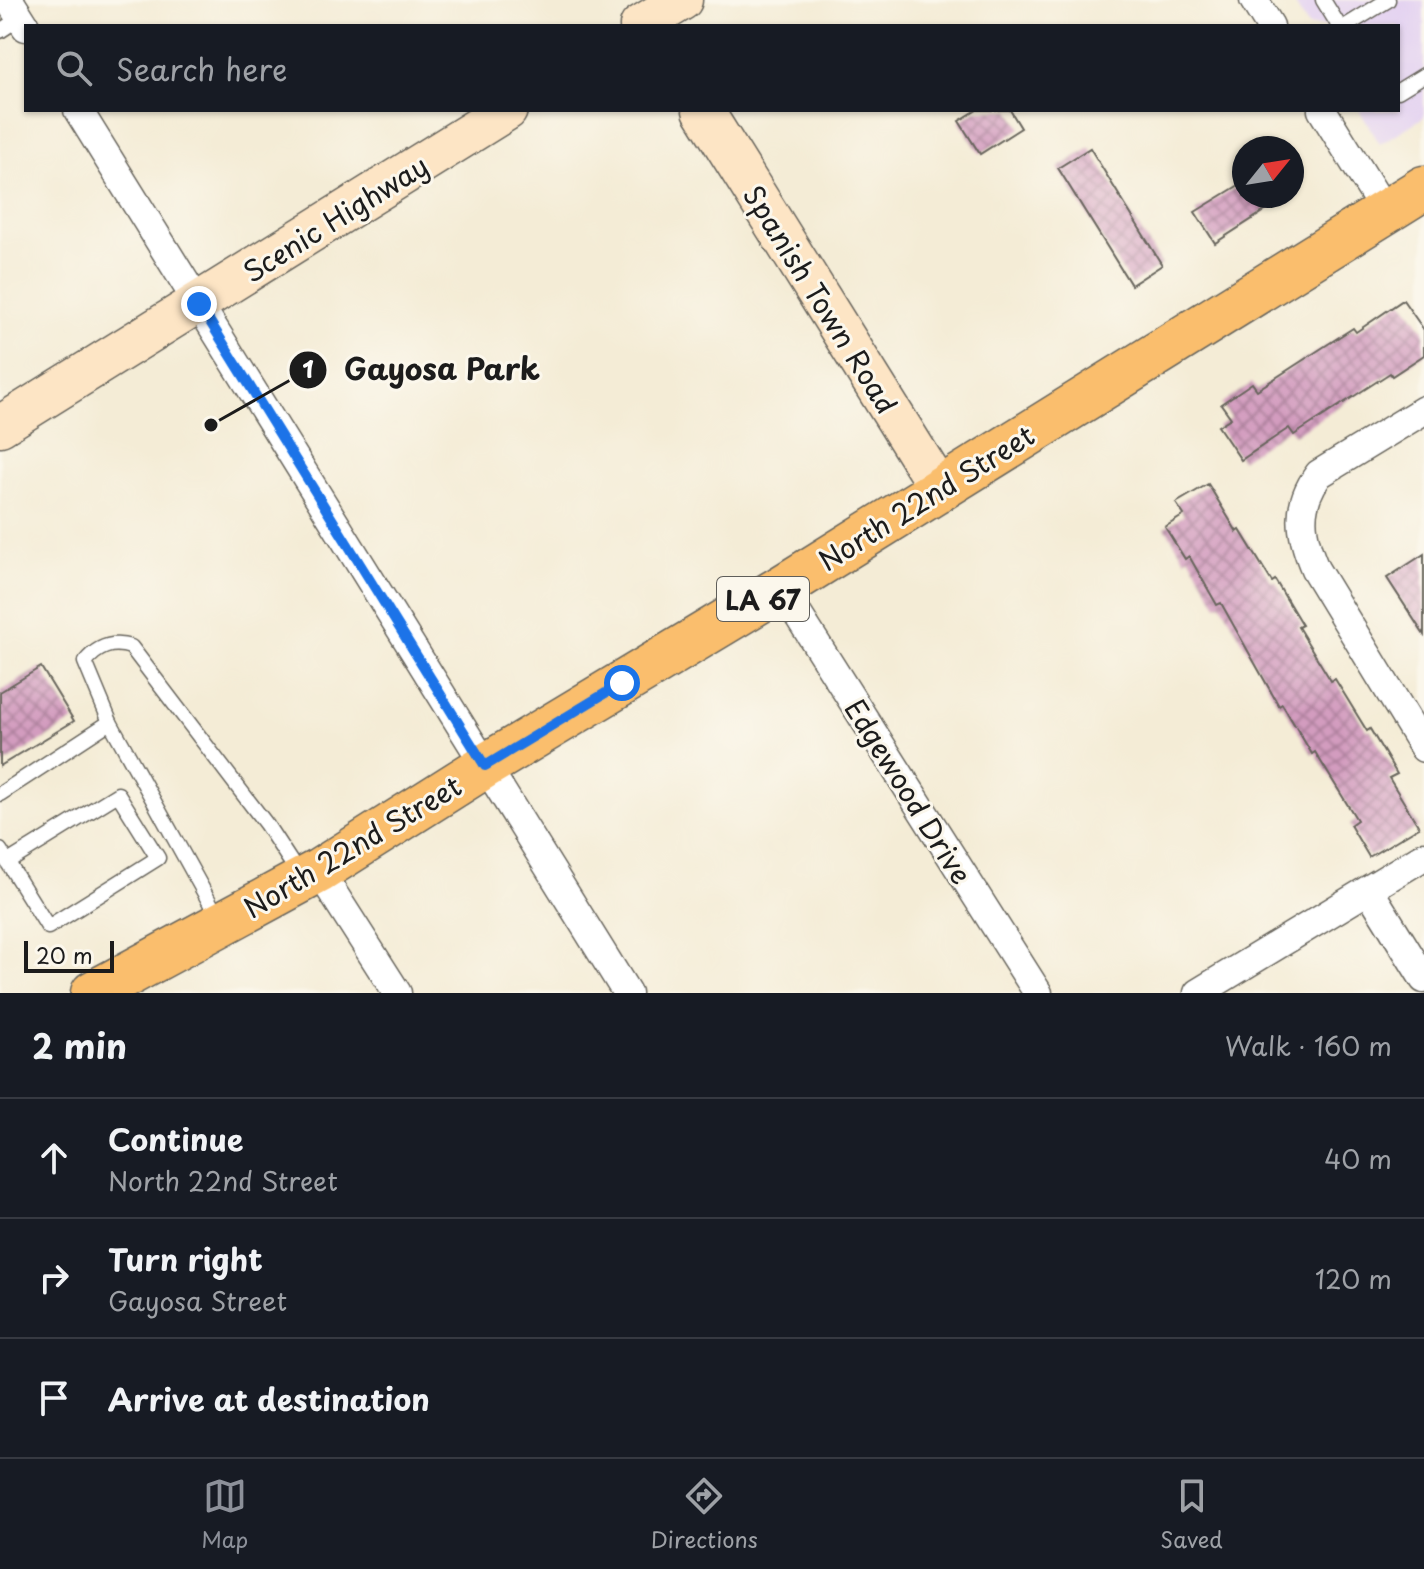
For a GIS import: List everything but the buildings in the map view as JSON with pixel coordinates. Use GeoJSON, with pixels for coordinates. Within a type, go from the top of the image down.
{"type":"FeatureCollection","features":[{"type":"Feature","properties":{"kind":"main road","name":"North 22nd Street"},"geometry":{"type":"LineString","coordinates":[[93,993],[311,875],[781,588],[1424,188]]}},
{"type":"Feature","properties":{"kind":"street"},"geometry":{"type":"LineString","coordinates":[[643,18],[682,0]]}},
{"type":"Feature","properties":{"kind":"street"},"geometry":{"type":"LineString","coordinates":[[1254,0],[1269,24]]}},
{"type":"Feature","properties":{"kind":"street"},"geometry":{"type":"LineString","coordinates":[[79,112],[627,993]]}},
{"type":"Feature","properties":{"kind":"street","name":"Scenic Highway"},"geometry":{"type":"LineString","coordinates":[[0,426],[504,112]]}},
{"type":"Feature","properties":{"kind":"street","name":"Spanish Town Road"},"geometry":{"type":"LineString","coordinates":[[704,112],[939,488]]}},
{"type":"Feature","properties":{"kind":"street"},"geometry":{"type":"LineString","coordinates":[[1323,112],[1386,213]]}},
{"type":"Feature","properties":{"kind":"street"},"geometry":{"type":"LineString","coordinates":[[1424,410],[1319,474],[1307,490],[1302,514],[1307,551],[1315,569],[1424,748]]}},
{"type":"Feature","properties":{"kind":"street","name":"Edgewood Drive"},"geometry":{"type":"LineString","coordinates":[[781,588],[1038,993]]}},
{"type":"Feature","properties":{"kind":"street"},"geometry":{"type":"LineString","coordinates":[[1198,993],[1424,856]]}},
{"type":"Feature","properties":{"kind":"street"},"geometry":{"type":"LineString","coordinates":[[311,875],[397,993]]}},
{"type":"Feature","properties":{"kind":"street"},"geometry":{"type":"LineString","coordinates":[[1369,890],[1424,979]]}},
{"type":"Feature","properties":{"kind":"lane"},"geometry":{"type":"LineString","coordinates":[[1323,0],[1338,24]]}},
{"type":"Feature","properties":{"kind":"lane"},"geometry":{"type":"LineString","coordinates":[[1349,24],[1388,0]]}},
{"type":"Feature","properties":{"kind":"lane"},"geometry":{"type":"LineString","coordinates":[[1400,90],[1424,75]]}},
{"type":"Feature","properties":{"kind":"lane"},"geometry":{"type":"LineString","coordinates":[[221,924],[110,722],[85,662],[95,649],[121,644],[131,647],[266,824],[311,875]]}},
{"type":"Feature","properties":{"kind":"lane"},"geometry":{"type":"LineString","coordinates":[[0,794],[110,722]]}},
{"type":"Feature","properties":{"kind":"lane"},"geometry":{"type":"LineString","coordinates":[[118,794],[158,858],[48,927],[4,856],[118,794]]}},
{"type":"Feature","properties":{"kind":"shaded area"},"geometry":{"type":"Polygon","coordinates":[[[1292,0],[1424,0],[1424,117],[1380,144],[1360,112],[1400,112],[1400,24],[1307,24],[1292,0]]]}},
{"type":"Feature","properties":{"kind":"place","name":"Gayosa Park"},"geometry":{"type":"Point","coordinates":[211,425]}},
{"type":"Feature","properties":{"kind":"route"},"geometry":{"type":"LineString","coordinates":[[199,304],[485,766],[622,683]]}}]}
